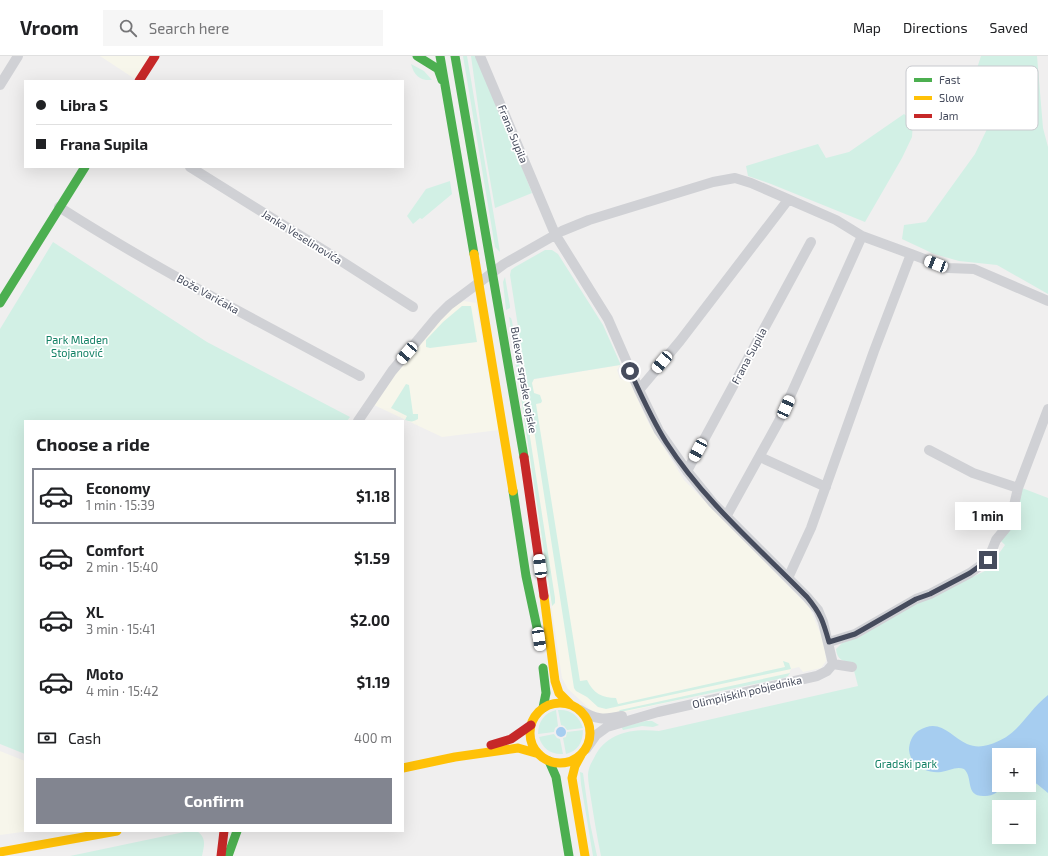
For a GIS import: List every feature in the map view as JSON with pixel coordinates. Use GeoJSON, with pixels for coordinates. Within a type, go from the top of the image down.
{"type":"FeatureCollection","features":[{"type":"Feature","properties":{"kind":"main road"},"geometry":{"type":"LineString","coordinates":[[140,80],[155,56]]}},
{"type":"Feature","properties":{"kind":"main road"},"geometry":{"type":"LineString","coordinates":[[417,56],[438,69],[444,84]]}},
{"type":"Feature","properties":{"kind":"main road"},"geometry":{"type":"LineString","coordinates":[[440,56],[479,282],[526,576],[540,643]]}},
{"type":"Feature","properties":{"kind":"main road","name":"Bulevar srpske vojske"},"geometry":{"type":"LineString","coordinates":[[455,56],[530,494],[555,681],[559,693],[570,704],[585,714],[590,727],[589,742],[572,770],[585,856]]}},
{"type":"Feature","properties":{"kind":"main road"},"geometry":{"type":"LineString","coordinates":[[0,303],[84,168]]}},
{"type":"Feature","properties":{"kind":"main road"},"geometry":{"type":"LineString","coordinates":[[542,658],[546,693],[543,708]]}},
{"type":"Feature","properties":{"kind":"main road"},"geometry":{"type":"LineString","coordinates":[[539,754],[533,745],[531,738],[531,724],[534,718],[543,708],[555,703],[570,704]]}},
{"type":"Feature","properties":{"kind":"main road"},"geometry":{"type":"LineString","coordinates":[[455,757],[511,739],[531,724]]}},
{"type":"Feature","properties":{"kind":"main road"},"geometry":{"type":"LineString","coordinates":[[404,768],[455,757],[518,748],[539,754],[549,761],[556,763],[566,763],[575,760],[584,752]]}},
{"type":"Feature","properties":{"kind":"main road"},"geometry":{"type":"LineString","coordinates":[[549,761],[556,777],[568,856]]}},
{"type":"Feature","properties":{"kind":"main road"},"geometry":{"type":"LineString","coordinates":[[0,852],[112,832]]}},
{"type":"Feature","properties":{"kind":"main road"},"geometry":{"type":"LineString","coordinates":[[220,856],[223,832]]}},
{"type":"Feature","properties":{"kind":"main road"},"geometry":{"type":"LineString","coordinates":[[227,856],[233,832]]}},
{"type":"Feature","properties":{"kind":"main road"},"geometry":{"type":"LineString","coordinates":[[227,856],[237,832]]}},
{"type":"Feature","properties":{"kind":"street"},"geometry":{"type":"LineString","coordinates":[[0,85],[18,56]]}},
{"type":"Feature","properties":{"kind":"street","name":"Frana Supila"},"geometry":{"type":"LineString","coordinates":[[480,56],[555,234],[608,319],[639,390],[659,431],[713,503],[818,610],[829,642]]}},
{"type":"Feature","properties":{"kind":"street","name":"Janka Veselinovića"},"geometry":{"type":"LineString","coordinates":[[192,168],[413,307]]}},
{"type":"Feature","properties":{"kind":"street"},"geometry":{"type":"LineString","coordinates":[[359,420],[392,370],[448,305],[511,259],[555,234],[589,220],[714,182],[735,178],[751,183],[836,220],[862,236],[948,268],[974,269],[1048,301]]}},
{"type":"Feature","properties":{"kind":"street"},"geometry":{"type":"LineString","coordinates":[[639,390],[680,341],[788,200]]}},
{"type":"Feature","properties":{"kind":"street","name":"Bože Varićaka"},"geometry":{"type":"LineString","coordinates":[[59,207],[113,241],[233,308],[360,376]]}},
{"type":"Feature","properties":{"kind":"street"},"geometry":{"type":"LineString","coordinates":[[727,516],[779,421],[862,236]]}},
{"type":"Feature","properties":{"kind":"street","name":"Frana Supila"},"geometry":{"type":"LineString","coordinates":[[687,470],[811,242]]}},
{"type":"Feature","properties":{"kind":"street"},"geometry":{"type":"LineString","coordinates":[[788,578],[811,528],[874,351],[911,254]]}},
{"type":"Feature","properties":{"kind":"street"},"geometry":{"type":"LineString","coordinates":[[852,667],[833,664],[829,642],[855,634],[916,599],[930,594],[970,573],[988,560],[996,540],[1010,524],[1018,488],[1048,409]]}},
{"type":"Feature","properties":{"kind":"street"},"geometry":{"type":"LineString","coordinates":[[929,450],[973,473],[1018,488]]}},
{"type":"Feature","properties":{"kind":"street"},"geometry":{"type":"LineString","coordinates":[[760,456],[826,487]]}},
{"type":"Feature","properties":{"kind":"street","name":"Olimpijskih pobjednika"},"geometry":{"type":"LineString","coordinates":[[584,752],[596,735],[607,727],[658,712],[818,676],[827,671],[833,664]]}},
{"type":"Feature","properties":{"kind":"street","name":"Olimpijskih pobjednika"},"geometry":{"type":"LineString","coordinates":[[580,710],[601,719],[658,712]]}},
{"type":"Feature","properties":{"kind":"shaded area"},"geometry":{"type":"Polygon","coordinates":[[[100,56],[150,56],[135,79],[100,56]]]}},
{"type":"Feature","properties":{"kind":"shaded area"},"geometry":{"type":"Polygon","coordinates":[[[464,301],[476,303],[499,430],[442,437],[372,404],[402,361],[454,306],[464,301]]]}},
{"type":"Feature","properties":{"kind":"shaded area"},"geometry":{"type":"Polygon","coordinates":[[[620,365],[617,370],[620,379],[630,383],[649,424],[684,480],[809,607],[822,637],[825,650],[826,661],[821,668],[803,672],[799,667],[791,669],[788,676],[620,713],[603,715],[591,710],[568,689],[562,678],[518,382],[620,365]]]}},
{"type":"Feature","properties":{"kind":"shaded area"},"geometry":{"type":"Polygon","coordinates":[[[0,751],[24,761],[24,832],[0,835],[0,751]]]}},
{"type":"Feature","properties":{"kind":"green space"},"geometry":{"type":"Polygon","coordinates":[[[463,56],[467,56],[500,252],[495,247],[463,56]]]}},
{"type":"Feature","properties":{"kind":"green space"},"geometry":{"type":"Polygon","coordinates":[[[471,56],[478,56],[532,193],[495,208],[481,128],[471,56]]]}},
{"type":"Feature","properties":{"kind":"green space"},"geometry":{"type":"Polygon","coordinates":[[[981,56],[1037,56],[1038,66],[978,66],[981,56]]]}},
{"type":"Feature","properties":{"kind":"green space"},"geometry":{"type":"Polygon","coordinates":[[[411,64],[424,71],[432,80],[424,80],[418,77],[411,64]]]}},
{"type":"Feature","properties":{"kind":"green space"},"geometry":{"type":"Polygon","coordinates":[[[1038,68],[1043,128],[1048,147],[1048,294],[997,265],[959,261],[934,254],[902,239],[904,225],[926,222],[975,154],[987,130],[1038,130],[1038,68]]]}},
{"type":"Feature","properties":{"kind":"green space"},"geometry":{"type":"Polygon","coordinates":[[[904,114],[906,116],[906,130],[912,130],[912,137],[902,158],[865,222],[748,176],[746,166],[818,144],[826,158],[849,152],[904,114]]]}},
{"type":"Feature","properties":{"kind":"green space"},"geometry":{"type":"Polygon","coordinates":[[[450,181],[452,194],[422,219],[420,218],[413,224],[407,216],[426,189],[450,181]]]}},
{"type":"Feature","properties":{"kind":"green space","name":"Park Mladen Stojanović"},"geometry":{"type":"Polygon","coordinates":[[[53,242],[207,342],[350,417],[348,420],[24,420],[24,754],[0,744],[0,329],[53,242]]]}},
{"type":"Feature","properties":{"kind":"green space"},"geometry":{"type":"Polygon","coordinates":[[[545,250],[552,250],[558,254],[603,325],[620,363],[620,365],[534,379],[532,383],[534,393],[540,395],[542,401],[541,403],[536,404],[580,681],[587,680],[589,685],[598,694],[616,698],[618,704],[785,667],[783,661],[789,663],[791,669],[606,709],[598,707],[574,688],[510,275],[511,270],[515,267],[545,250]]]}},
{"type":"Feature","properties":{"kind":"green space"},"geometry":{"type":"Polygon","coordinates":[[[505,277],[510,306],[510,308],[506,310],[503,282],[505,277]]]}},
{"type":"Feature","properties":{"kind":"green space"},"geometry":{"type":"Polygon","coordinates":[[[462,306],[471,306],[477,342],[430,348],[426,347],[426,340],[443,322],[462,306]]]}},
{"type":"Feature","properties":{"kind":"green space"},"geometry":{"type":"Polygon","coordinates":[[[509,317],[512,321],[555,598],[555,603],[552,606],[509,317]]]}},
{"type":"Feature","properties":{"kind":"green space"},"geometry":{"type":"Polygon","coordinates":[[[406,384],[409,385],[413,414],[418,414],[418,419],[413,421],[405,420],[407,416],[391,408],[406,384]]]}},
{"type":"Feature","properties":{"kind":"green space","name":"Gradski park"},"geometry":{"type":"Polygon","coordinates":[[[1022,488],[1048,498],[1048,856],[601,856],[588,775],[589,768],[599,749],[606,742],[613,737],[630,731],[659,731],[858,686],[852,663],[846,662],[838,656],[836,649],[842,643],[860,637],[899,612],[987,570],[1005,545],[1000,540],[1022,488]]]}},
{"type":"Feature","properties":{"kind":"green space"},"geometry":{"type":"Polygon","coordinates":[[[790,673],[788,676],[783,678],[619,711],[620,710],[790,673]]]}},
{"type":"Feature","properties":{"kind":"green space"},"geometry":{"type":"Polygon","coordinates":[[[556,710],[558,726],[555,728],[554,732],[538,734],[542,719],[548,713],[556,710]]]}},
{"type":"Feature","properties":{"kind":"green space"},"geometry":{"type":"Polygon","coordinates":[[[558,710],[571,712],[574,714],[583,728],[567,730],[561,725],[558,710]]]}},
{"type":"Feature","properties":{"kind":"green space"},"geometry":{"type":"Polygon","coordinates":[[[652,721],[659,725],[653,727],[642,726],[623,730],[622,728],[622,727],[652,721]]]}},
{"type":"Feature","properties":{"kind":"green space"},"geometry":{"type":"Polygon","coordinates":[[[583,730],[581,742],[577,748],[566,754],[563,738],[566,737],[567,732],[583,730]]]}},
{"type":"Feature","properties":{"kind":"green space"},"geometry":{"type":"Polygon","coordinates":[[[554,734],[560,739],[563,754],[551,752],[540,741],[539,737],[554,734]]]}},
{"type":"Feature","properties":{"kind":"green space"},"geometry":{"type":"Polygon","coordinates":[[[580,772],[583,773],[590,823],[597,856],[593,856],[580,772]]]}},
{"type":"Feature","properties":{"kind":"green space"},"geometry":{"type":"Polygon","coordinates":[[[184,832],[198,832],[204,839],[202,856],[70,856],[184,832]]]}},
{"type":"Feature","properties":{"kind":"water"},"geometry":{"type":"Polygon","coordinates":[[[1048,695],[1048,793],[1036,784],[1036,748],[992,748],[992,792],[997,792],[985,796],[974,793],[970,786],[969,777],[964,769],[958,768],[941,772],[930,772],[920,767],[912,760],[909,750],[911,739],[918,731],[926,727],[933,726],[944,729],[961,741],[972,746],[985,746],[1008,736],[1048,695]]]}},
{"type":"Feature","properties":{"kind":"water"},"geometry":{"type":"Polygon","coordinates":[[[559,727],[563,727],[565,728],[565,736],[559,737],[556,734],[556,730],[559,727]]]}},
{"type":"Feature","properties":{"kind":"traffic: fast"},"geometry":{"type":"LineString","coordinates":[[417,56],[438,69],[442,80]]}},
{"type":"Feature","properties":{"kind":"traffic: fast"},"geometry":{"type":"LineString","coordinates":[[440,56],[474,254]]}},
{"type":"Feature","properties":{"kind":"traffic: fast"},"geometry":{"type":"LineString","coordinates":[[455,56],[524,457]]}},
{"type":"Feature","properties":{"kind":"traffic: fast"},"geometry":{"type":"LineString","coordinates":[[0,303],[84,168]]}},
{"type":"Feature","properties":{"kind":"traffic: fast"},"geometry":{"type":"LineString","coordinates":[[513,491],[526,576],[539,637]]}},
{"type":"Feature","properties":{"kind":"traffic: fast"},"geometry":{"type":"LineString","coordinates":[[543,668],[546,693],[543,708]]}},
{"type":"Feature","properties":{"kind":"traffic: fast"},"geometry":{"type":"LineString","coordinates":[[549,761],[556,777],[569,856]]}},
{"type":"Feature","properties":{"kind":"traffic: fast"},"geometry":{"type":"LineString","coordinates":[[228,856],[237,832]]}},
{"type":"Feature","properties":{"kind":"traffic: slow"},"geometry":{"type":"LineString","coordinates":[[474,254],[513,491]]}},
{"type":"Feature","properties":{"kind":"traffic: slow"},"geometry":{"type":"LineString","coordinates":[[544,596],[555,681],[559,693],[570,704]]}},
{"type":"Feature","properties":{"kind":"traffic: slow"},"geometry":{"type":"LineString","coordinates":[[554,703],[566,703],[577,708],[585,716],[590,727],[590,733],[588,745],[577,758],[566,763],[554,763],[543,758],[535,750],[530,739],[530,727],[535,716],[543,708],[554,703]]}},
{"type":"Feature","properties":{"kind":"traffic: slow"},"geometry":{"type":"LineString","coordinates":[[404,768],[455,757],[518,748],[539,754]]}},
{"type":"Feature","properties":{"kind":"traffic: slow"},"geometry":{"type":"LineString","coordinates":[[581,755],[575,766],[572,778],[585,856]]}},
{"type":"Feature","properties":{"kind":"traffic: slow"},"geometry":{"type":"LineString","coordinates":[[0,852],[111,832]]}},
{"type":"Feature","properties":{"kind":"traffic: jam"},"geometry":{"type":"LineString","coordinates":[[140,80],[155,56]]}},
{"type":"Feature","properties":{"kind":"traffic: jam"},"geometry":{"type":"LineString","coordinates":[[524,457],[544,596]]}},
{"type":"Feature","properties":{"kind":"traffic: jam"},"geometry":{"type":"LineString","coordinates":[[491,745],[511,739],[531,725]]}},
{"type":"Feature","properties":{"kind":"traffic: jam"},"geometry":{"type":"LineString","coordinates":[[221,856],[224,832]]}},
{"type":"Feature","properties":{"kind":"route"},"geometry":{"type":"LineString","coordinates":[[630,371],[659,431],[673,452],[713,503],[807,597],[818,610],[829,642],[855,634],[869,627],[916,599],[930,594],[970,573],[988,560]]}}]}
